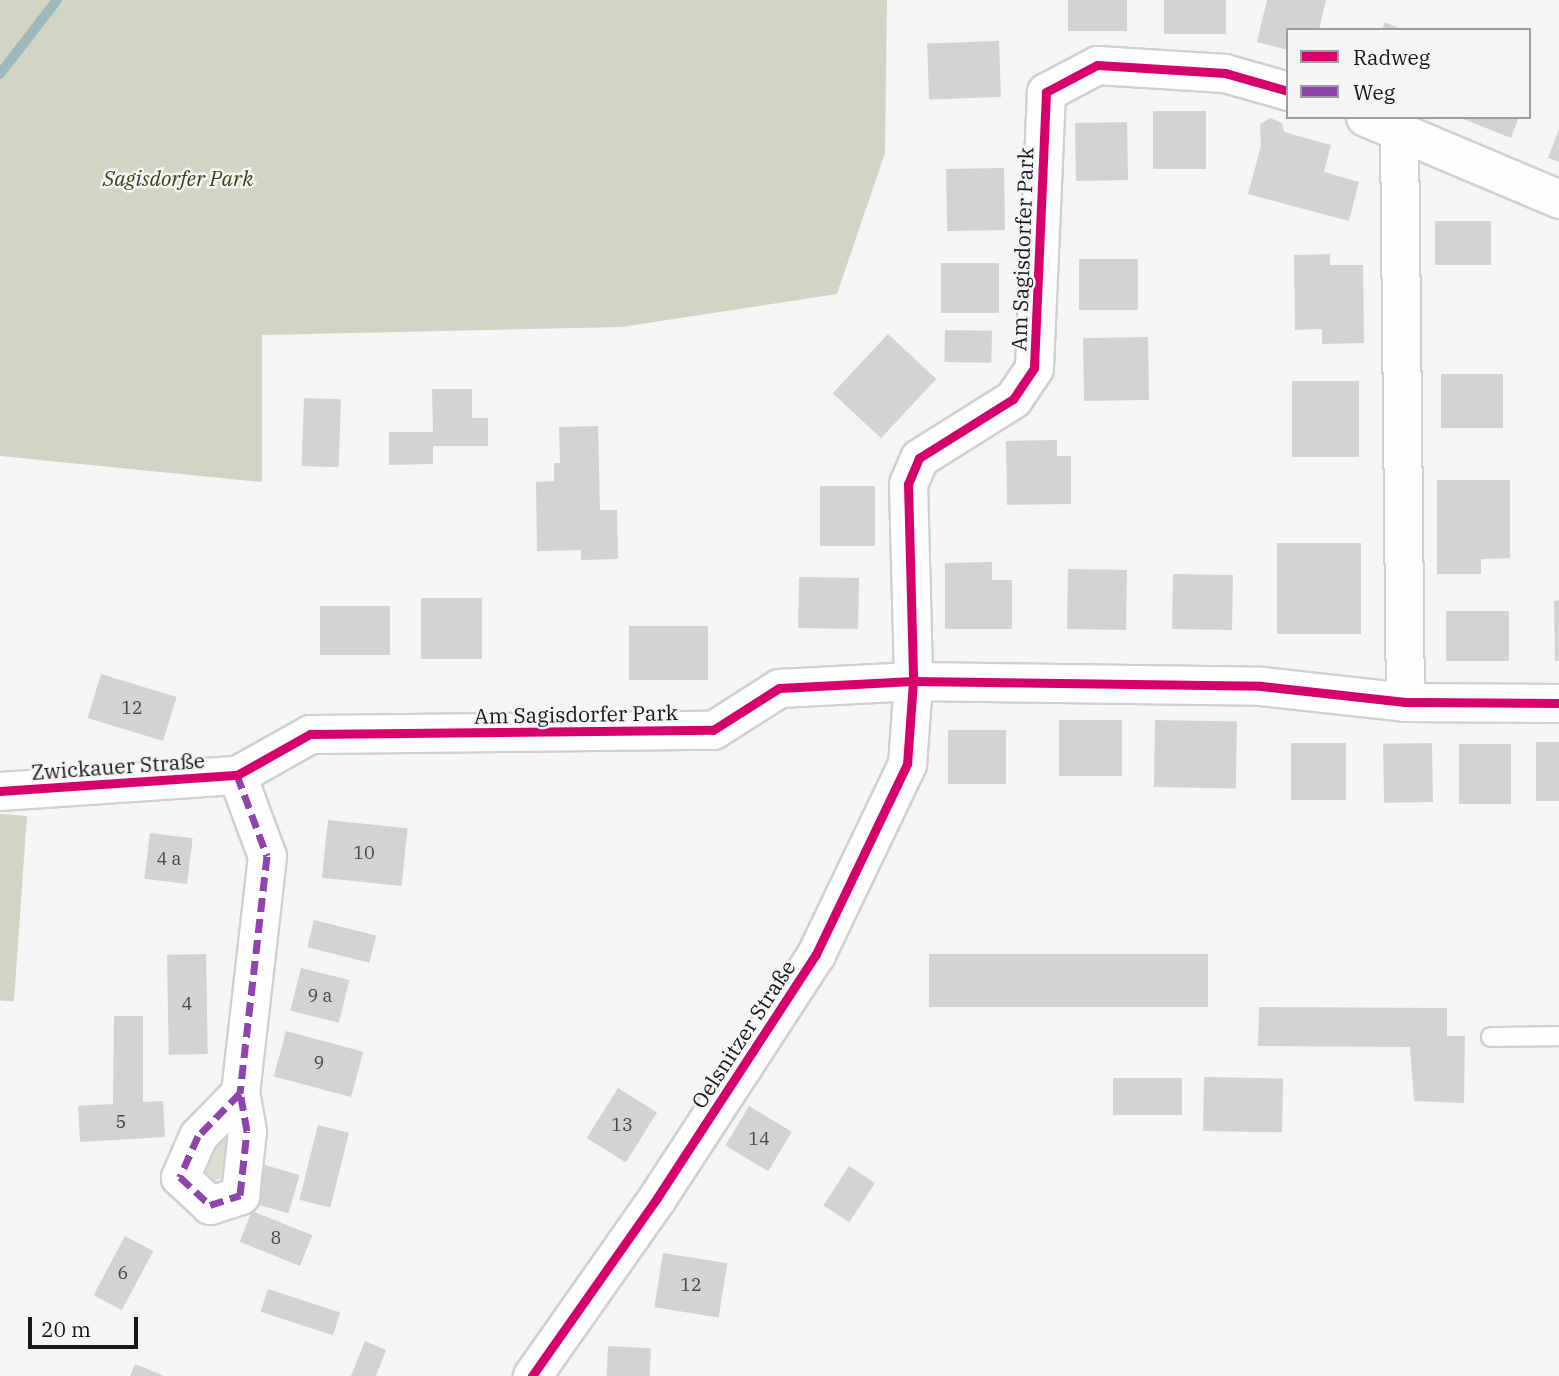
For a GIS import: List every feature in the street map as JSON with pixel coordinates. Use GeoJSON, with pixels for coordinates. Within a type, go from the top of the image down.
{"type":"FeatureCollection","features":[{"type":"Feature","properties":{"kind":"street","name":"Am Sagisdorfer Park"},"geometry":{"type":"LineString","coordinates":[[913,681],[908,484],[919,458],[1013,399],[1034,368],[1046,92],[1097,65],[1225,73],[1286,90]]}},
{"type":"Feature","properties":{"kind":"street"},"geometry":{"type":"LineString","coordinates":[[1370,119],[1559,199]]}},
{"type":"Feature","properties":{"kind":"street"},"geometry":{"type":"LineString","coordinates":[[1399,132],[1405,702]]}},
{"type":"Feature","properties":{"kind":"street","name":"Am Sagisdorfer Park"},"geometry":{"type":"LineString","coordinates":[[237,775],[310,734],[712,730],[779,688],[913,681],[1261,686],[1405,702],[1559,703]]}},
{"type":"Feature","properties":{"kind":"street","name":"Oelsnitzer Straße"},"geometry":{"type":"LineString","coordinates":[[532,1376],[657,1198],[816,954],[908,764],[913,681]]}},
{"type":"Feature","properties":{"kind":"street"},"geometry":{"type":"LineString","coordinates":[[237,775],[267,856],[240,1093]]}},
{"type":"Feature","properties":{"kind":"street","name":"Zwickauer Straße"},"geometry":{"type":"LineString","coordinates":[[0,791],[237,775]]}},
{"type":"Feature","properties":{"kind":"lane"},"geometry":{"type":"LineString","coordinates":[[1491,1037],[1559,1036]]}},
{"type":"Feature","properties":{"kind":"shaded area"},"geometry":{"type":"Polygon","coordinates":[[[225,1130],[233,1131],[230,1175],[208,1183],[201,1175],[203,1157],[225,1130]]]}},
{"type":"Feature","properties":{"kind":"green space","name":"Sagisdorfer Park"},"geometry":{"type":"Polygon","coordinates":[[[0,0],[887,0],[885,153],[837,294],[621,327],[262,335],[262,482],[0,456],[0,0]]]}},
{"type":"Feature","properties":{"kind":"green space"},"geometry":{"type":"Polygon","coordinates":[[[0,814],[27,816],[14,1001],[0,1000],[0,814]]]}},
{"type":"Feature","properties":{"kind":"building"},"geometry":{"type":"Polygon","coordinates":[[[1068,0],[1127,0],[1127,31],[1068,31],[1068,0]]]}},
{"type":"Feature","properties":{"kind":"building"},"geometry":{"type":"Polygon","coordinates":[[[1164,0],[1226,0],[1226,34],[1164,34],[1164,0]]]}},
{"type":"Feature","properties":{"kind":"building"},"geometry":{"type":"Polygon","coordinates":[[[1267,0],[1326,0],[1319,28],[1286,28],[1286,49],[1257,42],[1267,0]]]}},
{"type":"Feature","properties":{"kind":"building"},"geometry":{"type":"Polygon","coordinates":[[[1385,22],[1398,28],[1383,28],[1385,22]]]}},
{"type":"Feature","properties":{"kind":"building"},"geometry":{"type":"Polygon","coordinates":[[[999,41],[1001,97],[929,99],[927,44],[999,41]]]}},
{"type":"Feature","properties":{"kind":"building"},"geometry":{"type":"Polygon","coordinates":[[[1153,111],[1206,111],[1206,169],[1153,169],[1153,111]]]}},
{"type":"Feature","properties":{"kind":"building"},"geometry":{"type":"Polygon","coordinates":[[[1270,118],[1282,123],[1284,132],[1331,145],[1324,172],[1359,182],[1349,221],[1248,194],[1261,146],[1260,124],[1270,118]]]}},
{"type":"Feature","properties":{"kind":"building"},"geometry":{"type":"Polygon","coordinates":[[[1463,119],[1518,119],[1511,138],[1463,119]]]}},
{"type":"Feature","properties":{"kind":"building"},"geometry":{"type":"Polygon","coordinates":[[[1127,122],[1128,180],[1076,181],[1075,123],[1127,122]]]}},
{"type":"Feature","properties":{"kind":"building"},"geometry":{"type":"Polygon","coordinates":[[[1559,129],[1559,162],[1548,158],[1559,129]]]}},
{"type":"Feature","properties":{"kind":"building"},"geometry":{"type":"Polygon","coordinates":[[[1004,168],[1005,230],[947,231],[946,169],[1004,168]]]}},
{"type":"Feature","properties":{"kind":"building"},"geometry":{"type":"Polygon","coordinates":[[[1435,221],[1491,221],[1491,265],[1435,265],[1435,221]]]}},
{"type":"Feature","properties":{"kind":"building"},"geometry":{"type":"Polygon","coordinates":[[[1330,254],[1330,265],[1363,265],[1364,343],[1322,344],[1322,329],[1295,330],[1294,255],[1330,254]]]}},
{"type":"Feature","properties":{"kind":"building"},"geometry":{"type":"Polygon","coordinates":[[[1079,259],[1138,259],[1138,310],[1079,310],[1079,259]]]}},
{"type":"Feature","properties":{"kind":"building"},"geometry":{"type":"Polygon","coordinates":[[[941,263],[999,263],[999,313],[941,313],[941,263]]]}},
{"type":"Feature","properties":{"kind":"building"},"geometry":{"type":"Polygon","coordinates":[[[945,330],[992,331],[991,363],[944,362],[945,330]]]}},
{"type":"Feature","properties":{"kind":"building"},"geometry":{"type":"Polygon","coordinates":[[[888,334],[936,379],[881,438],[833,393],[888,334]]]}},
{"type":"Feature","properties":{"kind":"building"},"geometry":{"type":"Polygon","coordinates":[[[1148,337],[1149,400],[1084,401],[1083,338],[1148,337]]]}},
{"type":"Feature","properties":{"kind":"building"},"geometry":{"type":"Polygon","coordinates":[[[1441,374],[1503,374],[1503,428],[1441,428],[1441,374]]]}},
{"type":"Feature","properties":{"kind":"building"},"geometry":{"type":"Polygon","coordinates":[[[1292,381],[1359,381],[1359,457],[1292,457],[1292,381]]]}},
{"type":"Feature","properties":{"kind":"building"},"geometry":{"type":"Polygon","coordinates":[[[432,389],[472,389],[472,418],[488,418],[488,446],[433,446],[433,464],[389,465],[389,432],[433,432],[432,389]]]}},
{"type":"Feature","properties":{"kind":"building"},"geometry":{"type":"Polygon","coordinates":[[[304,398],[341,399],[339,467],[302,466],[304,398]]]}},
{"type":"Feature","properties":{"kind":"building"},"geometry":{"type":"Polygon","coordinates":[[[598,426],[600,510],[617,510],[618,559],[581,560],[581,550],[537,551],[536,482],[554,481],[554,463],[560,463],[559,427],[598,426]]]}},
{"type":"Feature","properties":{"kind":"building"},"geometry":{"type":"Polygon","coordinates":[[[1057,440],[1057,456],[1071,456],[1071,504],[1007,505],[1006,441],[1057,440]]]}},
{"type":"Feature","properties":{"kind":"building"},"geometry":{"type":"Polygon","coordinates":[[[1437,480],[1510,480],[1510,558],[1481,559],[1481,574],[1437,574],[1437,480]]]}},
{"type":"Feature","properties":{"kind":"building"},"geometry":{"type":"Polygon","coordinates":[[[820,486],[875,486],[875,546],[820,546],[820,486]]]}},
{"type":"Feature","properties":{"kind":"building"},"geometry":{"type":"Polygon","coordinates":[[[1277,543],[1361,543],[1361,634],[1277,634],[1277,543]]]}},
{"type":"Feature","properties":{"kind":"building"},"geometry":{"type":"Polygon","coordinates":[[[992,562],[992,580],[1012,580],[1012,629],[945,629],[945,563],[992,562]]]}},
{"type":"Feature","properties":{"kind":"building"},"geometry":{"type":"Polygon","coordinates":[[[1068,569],[1127,570],[1126,630],[1067,629],[1068,569]]]}},
{"type":"Feature","properties":{"kind":"building"},"geometry":{"type":"Polygon","coordinates":[[[1173,574],[1233,575],[1232,630],[1172,629],[1173,574]]]}},
{"type":"Feature","properties":{"kind":"building"},"geometry":{"type":"Polygon","coordinates":[[[799,577],[859,578],[858,629],[798,628],[799,577]]]}},
{"type":"Feature","properties":{"kind":"building"},"geometry":{"type":"Polygon","coordinates":[[[421,598],[482,598],[482,659],[421,659],[421,598]]]}},
{"type":"Feature","properties":{"kind":"building"},"geometry":{"type":"Polygon","coordinates":[[[1559,600],[1559,661],[1555,661],[1554,601],[1559,600]]]}},
{"type":"Feature","properties":{"kind":"building"},"geometry":{"type":"Polygon","coordinates":[[[320,606],[390,606],[390,655],[320,655],[320,606]]]}},
{"type":"Feature","properties":{"kind":"building"},"geometry":{"type":"Polygon","coordinates":[[[1446,611],[1509,611],[1509,661],[1446,661],[1446,611]]]}},
{"type":"Feature","properties":{"kind":"building"},"geometry":{"type":"Polygon","coordinates":[[[629,626],[708,626],[708,680],[629,680],[629,626]]]}},
{"type":"Feature","properties":{"kind":"building"},"geometry":{"type":"Polygon","coordinates":[[[101,674],[177,697],[163,741],[88,718],[101,674]]]}},
{"type":"Feature","properties":{"kind":"building"},"geometry":{"type":"Polygon","coordinates":[[[1059,720],[1122,720],[1122,776],[1059,776],[1059,720]]]}},
{"type":"Feature","properties":{"kind":"building"},"geometry":{"type":"Polygon","coordinates":[[[1155,720],[1237,721],[1236,788],[1154,787],[1155,720]]]}},
{"type":"Feature","properties":{"kind":"building"},"geometry":{"type":"Polygon","coordinates":[[[948,730],[1006,730],[1006,784],[948,784],[948,730]]]}},
{"type":"Feature","properties":{"kind":"building"},"geometry":{"type":"Polygon","coordinates":[[[1536,742],[1559,742],[1559,801],[1536,801],[1536,742]]]}},
{"type":"Feature","properties":{"kind":"building"},"geometry":{"type":"Polygon","coordinates":[[[1291,743],[1346,743],[1346,800],[1291,800],[1291,743]]]}},
{"type":"Feature","properties":{"kind":"building"},"geometry":{"type":"Polygon","coordinates":[[[1432,743],[1433,802],[1384,803],[1383,744],[1432,743]]]}},
{"type":"Feature","properties":{"kind":"building"},"geometry":{"type":"Polygon","coordinates":[[[1459,744],[1511,744],[1511,804],[1459,804],[1459,744]]]}},
{"type":"Feature","properties":{"kind":"building"},"geometry":{"type":"Polygon","coordinates":[[[328,820],[408,828],[401,886],[322,878],[328,820]]]}},
{"type":"Feature","properties":{"kind":"building"},"geometry":{"type":"Polygon","coordinates":[[[150,833],[193,838],[187,884],[144,879],[150,833]]]}},
{"type":"Feature","properties":{"kind":"building"},"geometry":{"type":"Polygon","coordinates":[[[314,920],[376,935],[369,963],[307,947],[314,920]]]}},
{"type":"Feature","properties":{"kind":"building"},"geometry":{"type":"Polygon","coordinates":[[[206,954],[208,1054],[169,1055],[167,955],[206,954]]]}},
{"type":"Feature","properties":{"kind":"building"},"geometry":{"type":"Polygon","coordinates":[[[929,954],[1208,954],[1208,1007],[929,1007],[929,954]]]}},
{"type":"Feature","properties":{"kind":"building"},"geometry":{"type":"Polygon","coordinates":[[[301,968],[350,980],[339,1023],[290,1011],[301,968]]]}},
{"type":"Feature","properties":{"kind":"building"},"geometry":{"type":"Polygon","coordinates":[[[1259,1007],[1447,1008],[1447,1036],[1465,1036],[1464,1103],[1414,1101],[1410,1047],[1258,1046],[1259,1007]]]}},
{"type":"Feature","properties":{"kind":"building"},"geometry":{"type":"Polygon","coordinates":[[[114,1016],[143,1016],[143,1102],[163,1101],[165,1137],[80,1142],[78,1106],[113,1104],[114,1016]]]}},
{"type":"Feature","properties":{"kind":"building"},"geometry":{"type":"Polygon","coordinates":[[[286,1031],[363,1052],[351,1097],[274,1076],[286,1031]]]}},
{"type":"Feature","properties":{"kind":"building"},"geometry":{"type":"Polygon","coordinates":[[[1204,1077],[1283,1078],[1282,1132],[1203,1131],[1204,1077]]]}},
{"type":"Feature","properties":{"kind":"building"},"geometry":{"type":"Polygon","coordinates":[[[1113,1078],[1182,1078],[1182,1115],[1113,1115],[1113,1078]]]}},
{"type":"Feature","properties":{"kind":"building"},"geometry":{"type":"Polygon","coordinates":[[[618,1088],[657,1112],[626,1162],[587,1138],[618,1088]]]}},
{"type":"Feature","properties":{"kind":"building"},"geometry":{"type":"Polygon","coordinates":[[[749,1106],[792,1132],[768,1171],[725,1145],[749,1106]]]}},
{"type":"Feature","properties":{"kind":"building"},"geometry":{"type":"Polygon","coordinates":[[[318,1125],[349,1133],[330,1207],[299,1200],[318,1125]]]}},
{"type":"Feature","properties":{"kind":"building"},"geometry":{"type":"Polygon","coordinates":[[[265,1165],[300,1175],[289,1213],[254,1203],[265,1165]]]}},
{"type":"Feature","properties":{"kind":"building"},"geometry":{"type":"Polygon","coordinates":[[[849,1166],[875,1183],[849,1222],[823,1205],[849,1166]]]}},
{"type":"Feature","properties":{"kind":"building"},"geometry":{"type":"Polygon","coordinates":[[[252,1211],[312,1235],[300,1266],[240,1242],[252,1211]]]}},
{"type":"Feature","properties":{"kind":"building"},"geometry":{"type":"Polygon","coordinates":[[[125,1236],[153,1251],[122,1310],[94,1295],[125,1236]]]}},
{"type":"Feature","properties":{"kind":"building"},"geometry":{"type":"Polygon","coordinates":[[[663,1253],[727,1263],[719,1317],[654,1307],[663,1253]]]}},
{"type":"Feature","properties":{"kind":"building"},"geometry":{"type":"Polygon","coordinates":[[[268,1289],[340,1312],[333,1335],[261,1312],[268,1289]]]}},
{"type":"Feature","properties":{"kind":"building"},"geometry":{"type":"Polygon","coordinates":[[[365,1341],[386,1350],[376,1376],[351,1376],[365,1341]]]}},
{"type":"Feature","properties":{"kind":"building"},"geometry":{"type":"Polygon","coordinates":[[[608,1346],[651,1348],[649,1376],[606,1376],[608,1346]]]}},
{"type":"Feature","properties":{"kind":"building"},"geometry":{"type":"Polygon","coordinates":[[[135,1364],[164,1376],[130,1376],[135,1364]]]}},
{"type":"Feature","properties":{"kind":"waterway"},"geometry":{"type":"LineString","coordinates":[[0,74],[57,0]]}},
{"type":"Feature","properties":{"kind":"marked path"},"geometry":{"type":"LineString","coordinates":[[237,775],[267,856],[240,1093],[198,1136],[180,1177],[210,1205],[240,1195],[247,1131],[240,1093]]}},
{"type":"Feature","properties":{"kind":"cycle path"},"geometry":{"type":"LineString","coordinates":[[1286,90],[1225,73],[1097,65],[1046,92],[1034,368],[1013,399],[919,458],[908,484],[913,681],[1261,686],[1405,702],[1559,703]]}},
{"type":"Feature","properties":{"kind":"cycle path"},"geometry":{"type":"LineString","coordinates":[[0,791],[237,775],[310,734],[713,730],[779,688],[913,681],[907,764],[816,954],[657,1198],[532,1376]]}}]}
